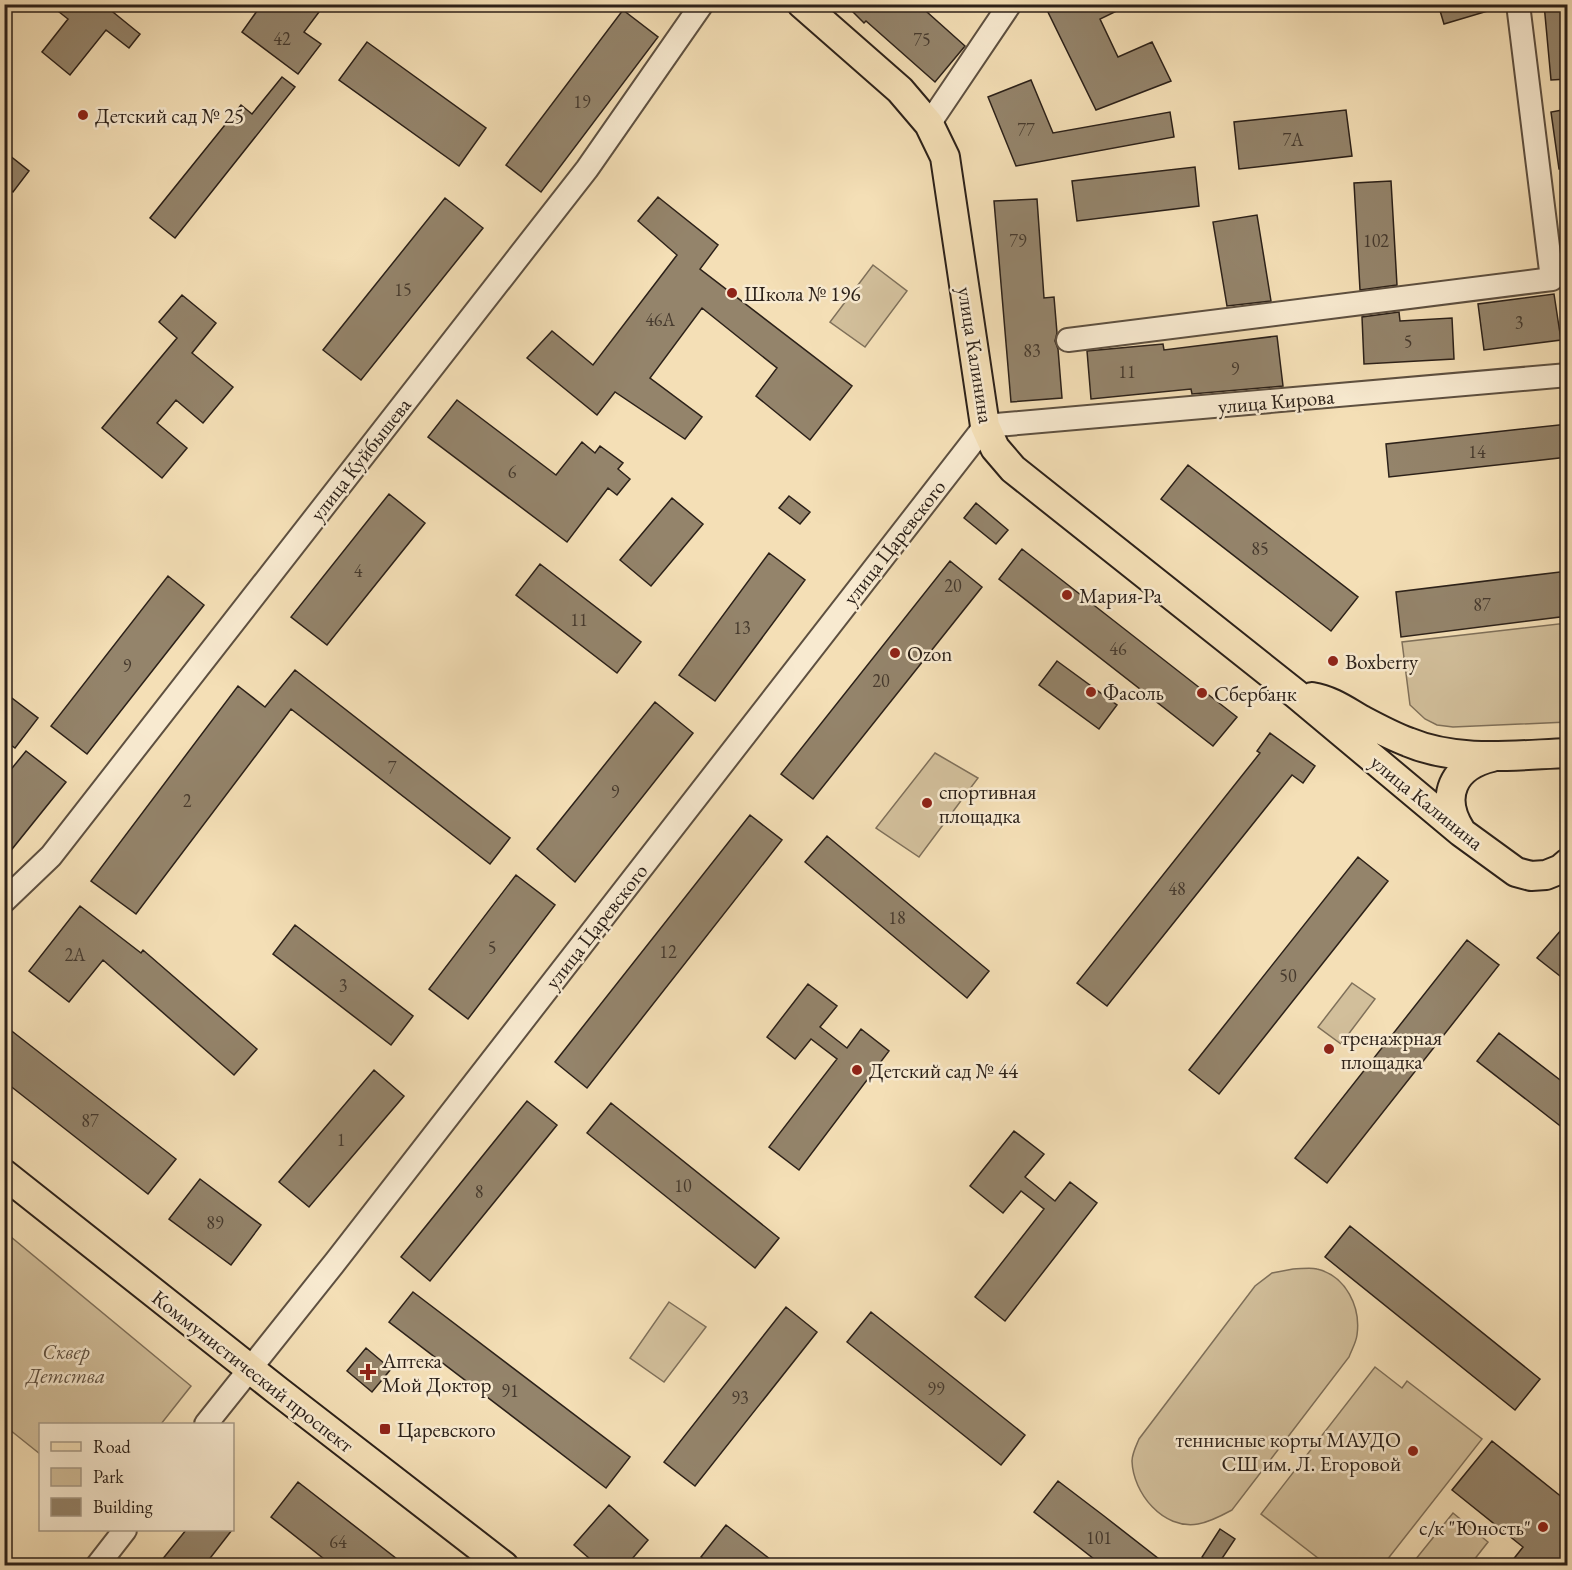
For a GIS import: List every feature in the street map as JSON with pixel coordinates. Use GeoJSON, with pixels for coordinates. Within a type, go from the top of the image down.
{"type":"FeatureCollection","features":[{"type":"Feature","properties":{"kind":"main road","name":"улица Калинина"},"geometry":{"type":"LineString","coordinates":[[802,4],[900,90],[929,124],[945,158],[985,426],[995,448],[1013,469],[1296,694],[1461,832],[1516,872],[1531,876],[1546,875],[1561,869],[1568,863]]}},
{"type":"Feature","properties":{"kind":"main road","name":"улица Калинина"},"geometry":{"type":"LineString","coordinates":[[1296,694],[1324,698],[1378,729],[1425,749],[1492,757],[1567,753]]}},
{"type":"Feature","properties":{"kind":"main road"},"geometry":{"type":"LineString","coordinates":[[1461,832],[1453,820],[1450,806],[1454,785],[1466,768],[1478,760],[1492,757]]}},
{"type":"Feature","properties":{"kind":"main road","name":"Коммунистический проспект"},"geometry":{"type":"LineString","coordinates":[[4,1174],[504,1566]]}},
{"type":"Feature","properties":{"kind":"street","name":"улица Куйбышева"},"geometry":{"type":"LineString","coordinates":[[4,902],[51,856],[579,178],[702,4]]}},
{"type":"Feature","properties":{"kind":"street"},"geometry":{"type":"LineString","coordinates":[[929,124],[1010,4]]}},
{"type":"Feature","properties":{"kind":"street"},"geometry":{"type":"LineString","coordinates":[[1068,340],[1552,279],[1518,4]]}},
{"type":"Feature","properties":{"kind":"street","name":"улица Кирова"},"geometry":{"type":"LineString","coordinates":[[985,426],[1568,375]]}},
{"type":"Feature","properties":{"kind":"street","name":"улица Царевского"},"geometry":{"type":"LineString","coordinates":[[208,1423],[985,426]]}},
{"type":"Feature","properties":{"kind":"street"},"geometry":{"type":"LineString","coordinates":[[97,1566],[124,1531]]}},
{"type":"Feature","properties":{"kind":"green space"},"geometry":{"type":"Polygon","coordinates":[[[873,265],[907,291],[865,347],[830,322],[873,265]]]}},
{"type":"Feature","properties":{"kind":"green space"},"geometry":{"type":"Polygon","coordinates":[[[1567,623],[1567,722],[1453,727],[1437,725],[1425,719],[1410,705],[1402,642],[1567,623]]]}},
{"type":"Feature","properties":{"kind":"green space","name":"спортивная площадка"},"geometry":{"type":"Polygon","coordinates":[[[935,753],[978,778],[919,857],[876,828],[935,753]]]}},
{"type":"Feature","properties":{"kind":"green space"},"geometry":{"type":"Polygon","coordinates":[[[1352,983],[1375,999],[1341,1044],[1318,1027],[1352,983]]]}},
{"type":"Feature","properties":{"kind":"green space","name":"Сквер Детства"},"geometry":{"type":"Polygon","coordinates":[[[5,1232],[191,1386],[162,1423],[39,1423],[39,1453],[5,1426],[5,1232]]]}},
{"type":"Feature","properties":{"kind":"green space"},"geometry":{"type":"Polygon","coordinates":[[[1314,1268],[1327,1273],[1336,1278],[1349,1294],[1357,1314],[1358,1324],[1349,1357],[1232,1510],[1198,1524],[1173,1521],[1152,1507],[1138,1485],[1132,1461],[1139,1439],[1255,1286],[1272,1273],[1314,1268]]]}},
{"type":"Feature","properties":{"kind":"green space"},"geometry":{"type":"Polygon","coordinates":[[[669,1302],[706,1327],[664,1382],[630,1358],[669,1302]]]}},
{"type":"Feature","properties":{"kind":"green space"},"geometry":{"type":"Polygon","coordinates":[[[1375,1367],[1402,1388],[1407,1381],[1482,1439],[1383,1565],[1327,1565],[1261,1514],[1375,1367]]]}},
{"type":"Feature","properties":{"kind":"green space"},"geometry":{"type":"Polygon","coordinates":[[[1453,1513],[1488,1542],[1470,1565],[1411,1565],[1453,1513]]]}},
{"type":"Feature","properties":{"kind":"building"},"geometry":{"type":"Polygon","coordinates":[[[49,4],[103,4],[140,34],[129,48],[106,30],[70,75],[42,52],[68,19],[49,4]]]}},
{"type":"Feature","properties":{"kind":"building"},"geometry":{"type":"Polygon","coordinates":[[[262,4],[325,4],[304,32],[321,44],[298,74],[242,32],[262,4]]]}},
{"type":"Feature","properties":{"kind":"building"},"geometry":{"type":"Polygon","coordinates":[[[845,4],[918,4],[965,46],[935,82],[866,21],[864,23],[845,4]]]}},
{"type":"Feature","properties":{"kind":"building"},"geometry":{"type":"Polygon","coordinates":[[[1044,4],[1131,4],[1100,19],[1118,57],[1152,42],[1171,81],[1096,110],[1044,4]]]}},
{"type":"Feature","properties":{"kind":"building"},"geometry":{"type":"Polygon","coordinates":[[[1438,4],[1498,4],[1498,8],[1444,24],[1438,4]]]}},
{"type":"Feature","properties":{"kind":"building"},"geometry":{"type":"Polygon","coordinates":[[[1544,4],[1568,4],[1568,79],[1551,80],[1544,4]]]}},
{"type":"Feature","properties":{"kind":"building"},"geometry":{"type":"Polygon","coordinates":[[[623,10],[658,37],[541,192],[506,165],[623,10]]]}},
{"type":"Feature","properties":{"kind":"building"},"geometry":{"type":"Polygon","coordinates":[[[367,42],[486,128],[459,166],[339,80],[367,42]]]}},
{"type":"Feature","properties":{"kind":"building"},"geometry":{"type":"Polygon","coordinates":[[[282,77],[295,87],[175,238],[150,218],[241,105],[252,114],[282,77]]]}},
{"type":"Feature","properties":{"kind":"building"},"geometry":{"type":"Polygon","coordinates":[[[1031,80],[1053,133],[1170,112],[1174,137],[1016,166],[988,97],[1031,80]]]}},
{"type":"Feature","properties":{"kind":"building"},"geometry":{"type":"Polygon","coordinates":[[[1568,109],[1568,168],[1559,169],[1551,112],[1568,109]]]}},
{"type":"Feature","properties":{"kind":"building"},"geometry":{"type":"Polygon","coordinates":[[[1346,110],[1352,156],[1239,169],[1234,122],[1346,110]]]}},
{"type":"Feature","properties":{"kind":"building"},"geometry":{"type":"Polygon","coordinates":[[[4,151],[29,171],[13,192],[4,185],[4,151]]]}},
{"type":"Feature","properties":{"kind":"building"},"geometry":{"type":"Polygon","coordinates":[[[1195,167],[1199,206],[1077,221],[1072,181],[1195,167]]]}},
{"type":"Feature","properties":{"kind":"building"},"geometry":{"type":"Polygon","coordinates":[[[1391,181],[1397,285],[1360,290],[1354,183],[1391,181]]]}},
{"type":"Feature","properties":{"kind":"building"},"geometry":{"type":"Polygon","coordinates":[[[658,197],[718,245],[700,269],[852,386],[810,440],[756,396],[777,368],[702,308],[650,378],[702,417],[685,439],[615,392],[597,415],[527,358],[552,331],[593,365],[677,255],[638,221],[658,197]]]}},
{"type":"Feature","properties":{"kind":"building"},"geometry":{"type":"Polygon","coordinates":[[[445,198],[483,228],[361,380],[323,350],[445,198]]]}},
{"type":"Feature","properties":{"kind":"building"},"geometry":{"type":"Polygon","coordinates":[[[1037,199],[1044,298],[1054,297],[1057,333],[1055,341],[1058,349],[1062,398],[1011,402],[994,201],[1037,199]]]}},
{"type":"Feature","properties":{"kind":"building"},"geometry":{"type":"Polygon","coordinates":[[[1257,215],[1271,301],[1227,306],[1213,222],[1257,215]]]}},
{"type":"Feature","properties":{"kind":"building"},"geometry":{"type":"Polygon","coordinates":[[[1554,294],[1561,340],[1484,350],[1478,304],[1554,294]]]}},
{"type":"Feature","properties":{"kind":"building"},"geometry":{"type":"Polygon","coordinates":[[[182,295],[216,323],[192,353],[233,387],[203,423],[176,400],[157,423],[187,448],[162,478],[102,428],[177,338],[159,322],[182,295]]]}},
{"type":"Feature","properties":{"kind":"building"},"geometry":{"type":"Polygon","coordinates":[[[1399,312],[1400,321],[1452,318],[1454,359],[1364,364],[1362,317],[1399,312]]]}},
{"type":"Feature","properties":{"kind":"building"},"geometry":{"type":"Polygon","coordinates":[[[1277,336],[1283,386],[1192,394],[1191,389],[1091,399],[1087,351],[1163,344],[1164,350],[1277,336]]]}},
{"type":"Feature","properties":{"kind":"building"},"geometry":{"type":"Polygon","coordinates":[[[457,400],[556,475],[582,442],[595,453],[600,446],[623,463],[618,469],[630,479],[617,495],[608,488],[567,542],[428,437],[457,400]]]}},
{"type":"Feature","properties":{"kind":"building"},"geometry":{"type":"Polygon","coordinates":[[[1568,424],[1568,457],[1389,477],[1386,444],[1568,424]]]}},
{"type":"Feature","properties":{"kind":"building"},"geometry":{"type":"Polygon","coordinates":[[[1188,465],[1358,597],[1331,631],[1161,499],[1188,465]]]}},
{"type":"Feature","properties":{"kind":"building"},"geometry":{"type":"Polygon","coordinates":[[[389,494],[425,523],[327,645],[291,617],[389,494]]]}},
{"type":"Feature","properties":{"kind":"building"},"geometry":{"type":"Polygon","coordinates":[[[789,496],[810,512],[800,524],[779,508],[789,496]]]}},
{"type":"Feature","properties":{"kind":"building"},"geometry":{"type":"Polygon","coordinates":[[[672,498],[703,524],[651,586],[620,560],[672,498]]]}},
{"type":"Feature","properties":{"kind":"building"},"geometry":{"type":"Polygon","coordinates":[[[976,503],[1008,530],[996,544],[964,518],[976,503]]]}},
{"type":"Feature","properties":{"kind":"building"},"geometry":{"type":"Polygon","coordinates":[[[1022,549],[1237,717],[1213,746],[999,579],[1022,549]]]}},
{"type":"Feature","properties":{"kind":"building"},"geometry":{"type":"Polygon","coordinates":[[[769,553],[805,580],[715,701],[679,675],[769,553]]]}},
{"type":"Feature","properties":{"kind":"building"},"geometry":{"type":"Polygon","coordinates":[[[950,561],[982,587],[813,799],[781,774],[950,561]]]}},
{"type":"Feature","properties":{"kind":"building"},"geometry":{"type":"Polygon","coordinates":[[[540,564],[641,642],[617,673],[516,595],[540,564]]]}},
{"type":"Feature","properties":{"kind":"building"},"geometry":{"type":"Polygon","coordinates":[[[1568,571],[1568,616],[1401,637],[1396,592],[1568,571]]]}},
{"type":"Feature","properties":{"kind":"building"},"geometry":{"type":"Polygon","coordinates":[[[168,576],[204,605],[87,754],[51,726],[168,576]]]}},
{"type":"Feature","properties":{"kind":"building"},"geometry":{"type":"Polygon","coordinates":[[[1057,661],[1117,705],[1099,729],[1039,685],[1057,661]]]}},
{"type":"Feature","properties":{"kind":"building"},"geometry":{"type":"Polygon","coordinates":[[[295,670],[510,838],[490,864],[291,709],[136,914],[91,881],[238,686],[265,707],[295,670]]]}},
{"type":"Feature","properties":{"kind":"building"},"geometry":{"type":"Polygon","coordinates":[[[4,692],[38,718],[15,748],[4,740],[4,692]]]}},
{"type":"Feature","properties":{"kind":"building"},"geometry":{"type":"Polygon","coordinates":[[[655,702],[693,733],[575,882],[537,849],[655,702]]]}},
{"type":"Feature","properties":{"kind":"building"},"geometry":{"type":"Polygon","coordinates":[[[1270,733],[1315,766],[1303,783],[1292,775],[1107,1006],[1077,983],[1260,753],[1257,751],[1270,733]]]}},
{"type":"Feature","properties":{"kind":"building"},"geometry":{"type":"Polygon","coordinates":[[[26,751],[66,782],[4,859],[4,778],[26,751]]]}},
{"type":"Feature","properties":{"kind":"building"},"geometry":{"type":"Polygon","coordinates":[[[750,815],[782,840],[587,1088],[555,1062],[750,815]]]}},
{"type":"Feature","properties":{"kind":"building"},"geometry":{"type":"Polygon","coordinates":[[[827,836],[989,971],[967,998],[805,862],[827,836]]]}},
{"type":"Feature","properties":{"kind":"building"},"geometry":{"type":"Polygon","coordinates":[[[1358,857],[1388,881],[1219,1094],[1189,1070],[1358,857]]]}},
{"type":"Feature","properties":{"kind":"building"},"geometry":{"type":"Polygon","coordinates":[[[516,875],[555,905],[468,1019],[429,989],[516,875]]]}},
{"type":"Feature","properties":{"kind":"building"},"geometry":{"type":"Polygon","coordinates":[[[80,906],[141,953],[143,950],[257,1049],[234,1075],[103,960],[69,1002],[29,971],[80,906]]]}},
{"type":"Feature","properties":{"kind":"building"},"geometry":{"type":"Polygon","coordinates":[[[1568,922],[1568,967],[1560,976],[1537,958],[1568,922]]]}},
{"type":"Feature","properties":{"kind":"building"},"geometry":{"type":"Polygon","coordinates":[[[295,925],[413,1016],[391,1045],[273,954],[295,925]]]}},
{"type":"Feature","properties":{"kind":"building"},"geometry":{"type":"Polygon","coordinates":[[[1467,940],[1499,965],[1327,1183],[1295,1158],[1467,940]]]}},
{"type":"Feature","properties":{"kind":"building"},"geometry":{"type":"Polygon","coordinates":[[[808,984],[837,1006],[820,1027],[847,1048],[861,1029],[889,1051],[799,1170],[769,1147],[837,1059],[811,1039],[795,1059],[767,1037],[808,984]]]}},
{"type":"Feature","properties":{"kind":"building"},"geometry":{"type":"Polygon","coordinates":[[[4,1025],[176,1159],[148,1194],[4,1081],[4,1025]]]}},
{"type":"Feature","properties":{"kind":"building"},"geometry":{"type":"Polygon","coordinates":[[[1499,1033],[1568,1086],[1568,1132],[1477,1061],[1499,1033]]]}},
{"type":"Feature","properties":{"kind":"building"},"geometry":{"type":"Polygon","coordinates":[[[374,1070],[404,1096],[309,1207],[279,1182],[374,1070]]]}},
{"type":"Feature","properties":{"kind":"building"},"geometry":{"type":"Polygon","coordinates":[[[527,1101],[557,1125],[430,1281],[401,1257],[527,1101]]]}},
{"type":"Feature","properties":{"kind":"building"},"geometry":{"type":"Polygon","coordinates":[[[611,1103],[779,1238],[755,1268],[587,1133],[611,1103]]]}},
{"type":"Feature","properties":{"kind":"building"},"geometry":{"type":"Polygon","coordinates":[[[1014,1131],[1044,1154],[1025,1177],[1055,1201],[1070,1182],[1097,1203],[1005,1321],[975,1297],[1044,1209],[1021,1191],[1003,1213],[970,1186],[1014,1131]]]}},
{"type":"Feature","properties":{"kind":"building"},"geometry":{"type":"Polygon","coordinates":[[[200,1179],[261,1225],[231,1265],[169,1219],[200,1179]]]}},
{"type":"Feature","properties":{"kind":"building"},"geometry":{"type":"Polygon","coordinates":[[[1350,1226],[1540,1379],[1515,1410],[1325,1257],[1350,1226]]]}},
{"type":"Feature","properties":{"kind":"building"},"geometry":{"type":"Polygon","coordinates":[[[413,1292],[630,1457],[606,1488],[389,1322],[413,1292]]]}},
{"type":"Feature","properties":{"kind":"building"},"geometry":{"type":"Polygon","coordinates":[[[786,1307],[817,1332],[695,1486],[664,1462],[786,1307]]]}},
{"type":"Feature","properties":{"kind":"building"},"geometry":{"type":"Polygon","coordinates":[[[871,1312],[1025,1435],[1001,1465],[847,1342],[871,1312]]]}},
{"type":"Feature","properties":{"kind":"building"},"geometry":{"type":"Polygon","coordinates":[[[366,1348],[391,1369],[372,1392],[347,1371],[366,1348]]]}},
{"type":"Feature","properties":{"kind":"building"},"geometry":{"type":"Polygon","coordinates":[[[1492,1441],[1568,1502],[1568,1554],[1558,1566],[1508,1566],[1523,1547],[1452,1490],[1492,1441]]]}},
{"type":"Feature","properties":{"kind":"building"},"geometry":{"type":"Polygon","coordinates":[[[1058,1481],[1168,1566],[1103,1566],[1034,1512],[1058,1481]]]}},
{"type":"Feature","properties":{"kind":"building"},"geometry":{"type":"Polygon","coordinates":[[[298,1482],[406,1566],[333,1566],[271,1517],[298,1482]]]}},
{"type":"Feature","properties":{"kind":"building"},"geometry":{"type":"Polygon","coordinates":[[[609,1505],[648,1540],[626,1566],[598,1566],[574,1545],[609,1505]]]}},
{"type":"Feature","properties":{"kind":"building"},"geometry":{"type":"Polygon","coordinates":[[[726,1525],[779,1566],[712,1566],[701,1557],[726,1525]]]}},
{"type":"Feature","properties":{"kind":"building"},"geometry":{"type":"Polygon","coordinates":[[[1220,1529],[1235,1539],[1217,1566],[1214,1566],[1202,1557],[1220,1529]]]}},
{"type":"Feature","properties":{"kind":"building"},"geometry":{"type":"Polygon","coordinates":[[[185,1531],[231,1531],[204,1566],[157,1566],[185,1531]]]}},
{"type":"Feature","properties":{"kind":"place","name":"Детский сад № 25"},"geometry":{"type":"Point","coordinates":[83,115]}},
{"type":"Feature","properties":{"kind":"place","name":"Школа № 196"},"geometry":{"type":"Point","coordinates":[732,293]}},
{"type":"Feature","properties":{"kind":"place","name":"Мария-Ра"},"geometry":{"type":"Point","coordinates":[1067,595]}},
{"type":"Feature","properties":{"kind":"place","name":"Ozon"},"geometry":{"type":"Point","coordinates":[895,653]}},
{"type":"Feature","properties":{"kind":"place","name":"Boxberry"},"geometry":{"type":"Point","coordinates":[1333,661]}},
{"type":"Feature","properties":{"kind":"place","name":"Фасоль"},"geometry":{"type":"Point","coordinates":[1091,692]}},
{"type":"Feature","properties":{"kind":"place","name":"Сбербанк"},"geometry":{"type":"Point","coordinates":[1202,693]}},
{"type":"Feature","properties":{"kind":"place","name":"спортивная площадка"},"geometry":{"type":"Point","coordinates":[927,803]}},
{"type":"Feature","properties":{"kind":"place","name":"тренажрная площадка"},"geometry":{"type":"Point","coordinates":[1329,1049]}},
{"type":"Feature","properties":{"kind":"place","name":"Детский сад № 44"},"geometry":{"type":"Point","coordinates":[857,1070]}},
{"type":"Feature","properties":{"kind":"place","name":"Аптека Мой Доктор"},"geometry":{"type":"Point","coordinates":[368,1372]}},
{"type":"Feature","properties":{"kind":"place","name":"Царевского"},"geometry":{"type":"Point","coordinates":[385,1429]}},
{"type":"Feature","properties":{"kind":"place","name":"теннисные корты МАУДО СШ им. Л. Егоровой"},"geometry":{"type":"Point","coordinates":[1413,1451]}},
{"type":"Feature","properties":{"kind":"place","name":"с/к \"Юность\""},"geometry":{"type":"Point","coordinates":[1543,1527]}}]}
